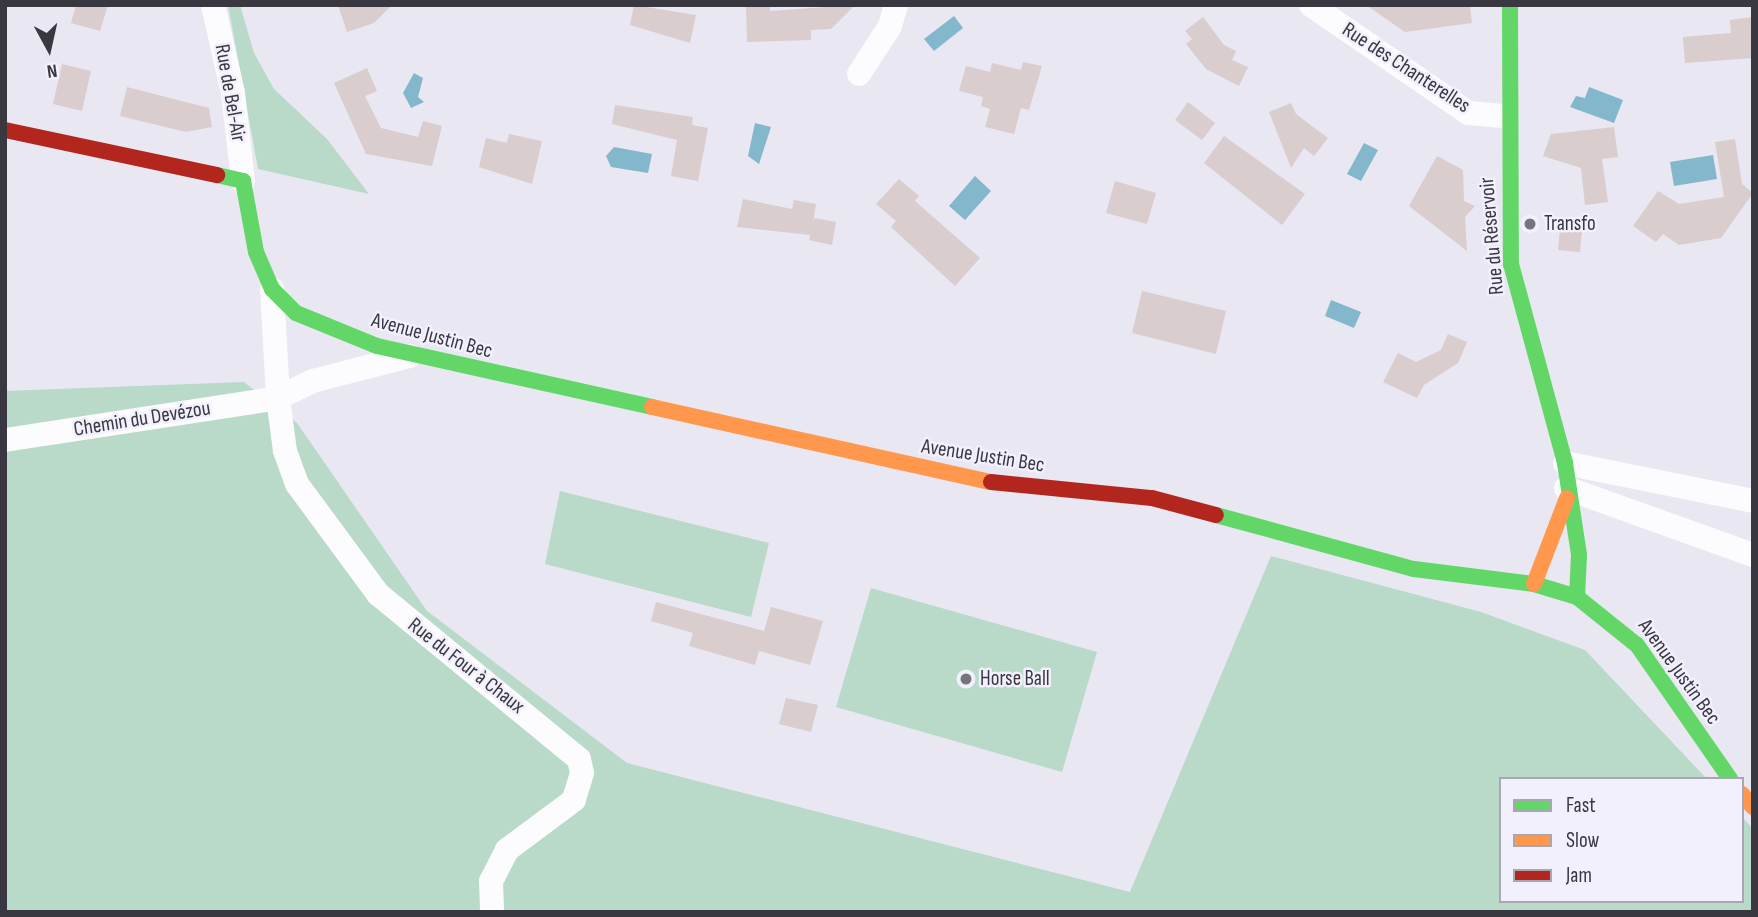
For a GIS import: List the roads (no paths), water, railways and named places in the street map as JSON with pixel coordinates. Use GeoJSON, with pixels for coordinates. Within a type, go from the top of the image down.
{"type":"FeatureCollection","features":[{"type":"Feature","properties":{"kind":"street","name":"Rue de Bel-Air"},"geometry":{"type":"LineString","coordinates":[[213,5],[233,93],[243,181]]}},
{"type":"Feature","properties":{"kind":"street"},"geometry":{"type":"LineString","coordinates":[[859,74],[890,26],[896,5]]}},
{"type":"Feature","properties":{"kind":"street","name":"Rue des Chanterelles"},"geometry":{"type":"LineString","coordinates":[[1311,5],[1468,113],[1506,116]]}},
{"type":"Feature","properties":{"kind":"street","name":"Rue du Réservoir"},"geometry":{"type":"LineString","coordinates":[[1510,5],[1506,116],[1514,285],[1565,463],[1567,493],[1579,555],[1577,597]]}},
{"type":"Feature","properties":{"kind":"street"},"geometry":{"type":"LineString","coordinates":[[5,130],[243,181]]}},
{"type":"Feature","properties":{"kind":"street","name":"Avenue Justin Bec"},"geometry":{"type":"LineString","coordinates":[[243,181],[256,252],[272,289],[296,313],[414,355],[1006,485],[1152,498],[1414,569],[1534,584],[1577,597],[1637,645],[1729,777]]}},
{"type":"Feature","properties":{"kind":"street","name":"Rue du Four à Chaux"},"geometry":{"type":"LineString","coordinates":[[272,289],[278,398],[289,469],[354,567],[402,615],[579,759],[582,773],[574,800],[507,850],[491,881],[492,912]]}},
{"type":"Feature","properties":{"kind":"street"},"geometry":{"type":"LineString","coordinates":[[278,398],[313,381],[414,355]]}},
{"type":"Feature","properties":{"kind":"street","name":"Chemin du Devézou"},"geometry":{"type":"LineString","coordinates":[[5,440],[278,398]]}},
{"type":"Feature","properties":{"kind":"street"},"geometry":{"type":"LineString","coordinates":[[1565,463],[1753,501]]}},
{"type":"Feature","properties":{"kind":"street"},"geometry":{"type":"LineString","coordinates":[[1567,493],[1753,555]]}},
{"type":"Feature","properties":{"kind":"street","name":"Rue du Réservoir"},"geometry":{"type":"LineString","coordinates":[[1534,584],[1567,493]]}},
{"type":"Feature","properties":{"kind":"water"},"geometry":{"type":"Polygon","coordinates":[[[954,16],[963,28],[934,51],[924,39],[954,16]]]}},
{"type":"Feature","properties":{"kind":"water"},"geometry":{"type":"Polygon","coordinates":[[[414,73],[423,78],[418,97],[424,102],[411,108],[403,93],[414,73]]]}},
{"type":"Feature","properties":{"kind":"water"},"geometry":{"type":"Polygon","coordinates":[[[1589,87],[1623,100],[1614,123],[1570,107],[1576,96],[1585,98],[1589,87]]]}},
{"type":"Feature","properties":{"kind":"water"},"geometry":{"type":"Polygon","coordinates":[[[755,123],[771,127],[759,164],[748,156],[755,123]]]}},
{"type":"Feature","properties":{"kind":"water"},"geometry":{"type":"Polygon","coordinates":[[[1364,143],[1378,150],[1361,181],[1347,174],[1364,143]]]}},
{"type":"Feature","properties":{"kind":"water"},"geometry":{"type":"Polygon","coordinates":[[[614,147],[652,154],[648,173],[611,167],[606,156],[614,147]]]}},
{"type":"Feature","properties":{"kind":"water"},"geometry":{"type":"Polygon","coordinates":[[[1713,155],[1717,179],[1674,186],[1670,162],[1713,155]]]}},
{"type":"Feature","properties":{"kind":"water"},"geometry":{"type":"Polygon","coordinates":[[[975,176],[991,191],[965,220],[949,206],[975,176]]]}},
{"type":"Feature","properties":{"kind":"water"},"geometry":{"type":"Polygon","coordinates":[[[1331,300],[1361,312],[1354,328],[1325,316],[1331,300]]]}},
{"type":"Feature","properties":{"kind":"place","name":"Transfo"},"geometry":{"type":"Point","coordinates":[1530,224]}},
{"type":"Feature","properties":{"kind":"place","name":"Horse Ball"},"geometry":{"type":"Point","coordinates":[966,679]}}]}
